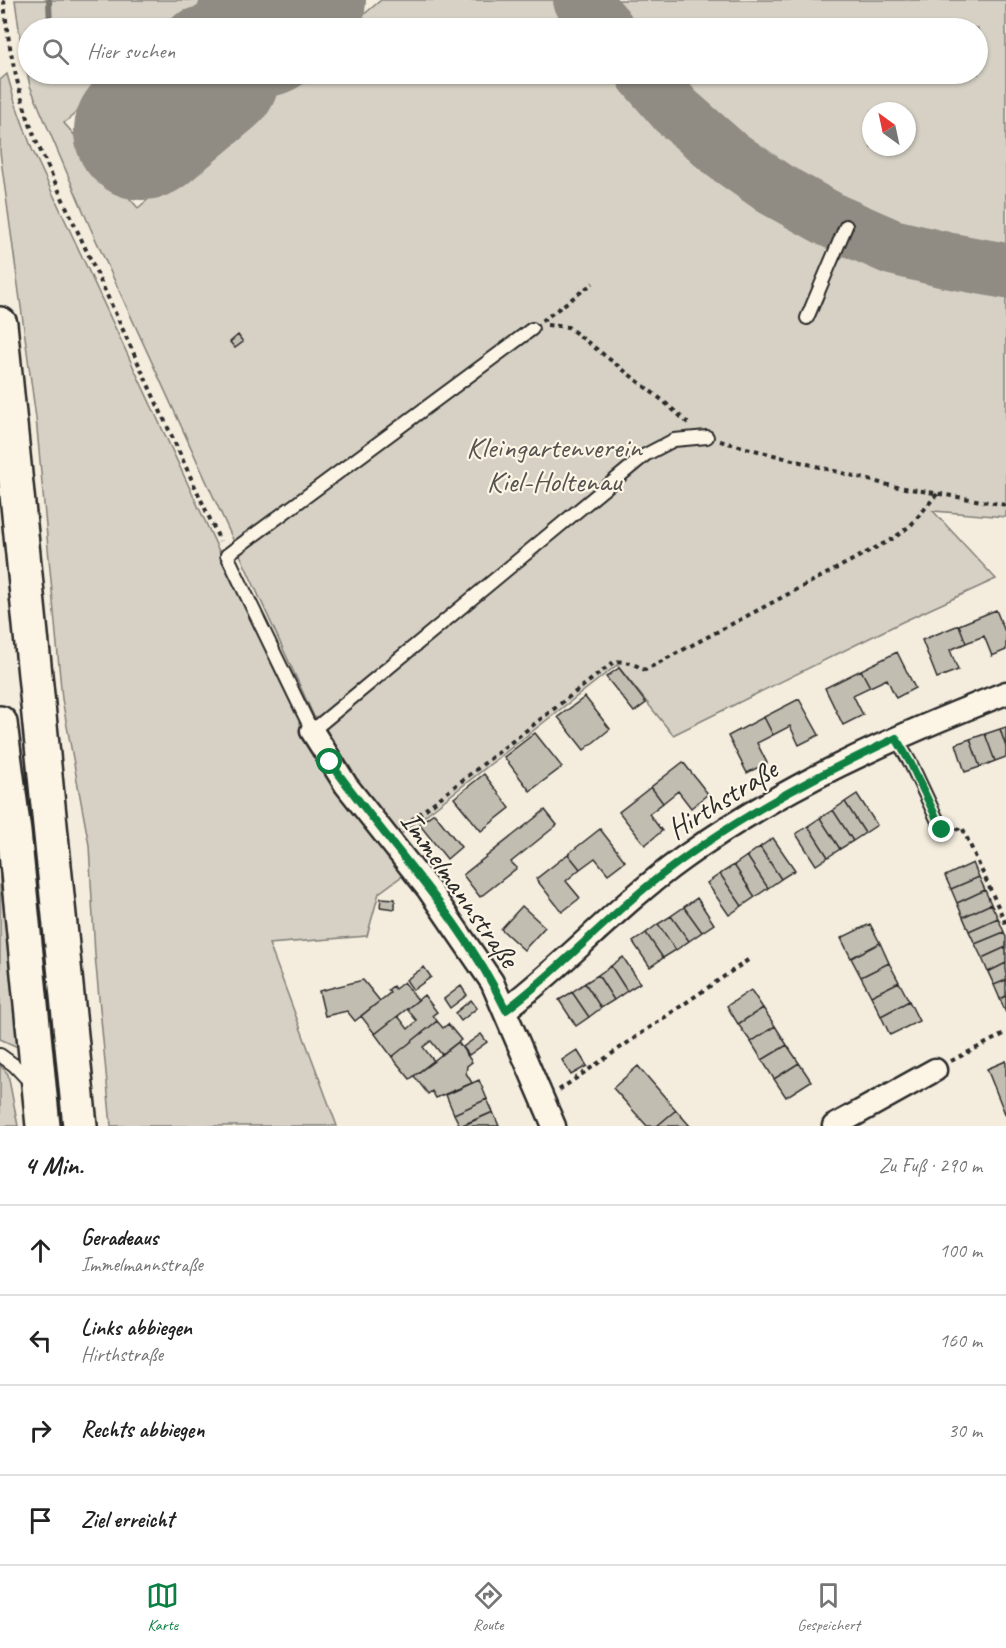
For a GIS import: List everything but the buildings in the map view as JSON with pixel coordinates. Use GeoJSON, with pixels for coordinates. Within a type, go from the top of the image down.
{"type":"FeatureCollection","features":[{"type":"Feature","properties":{"kind":"highway"},"geometry":{"type":"LineString","coordinates":[[0,324],[80,1126]]}},
{"type":"Feature","properties":{"kind":"highway"},"geometry":{"type":"LineString","coordinates":[[0,723],[14,832],[42,1126]]}},
{"type":"Feature","properties":{"kind":"street","name":"Hirthstraße"},"geometry":{"type":"LineString","coordinates":[[506,1010],[639,893],[682,859],[741,819],[800,785],[896,738],[1006,693]]}},
{"type":"Feature","properties":{"kind":"street","name":"Immelmannstraße"},"geometry":{"type":"LineString","coordinates":[[312,731],[346,785],[475,954],[506,1010],[554,1126]]}},
{"type":"Feature","properties":{"kind":"street"},"geometry":{"type":"LineString","coordinates":[[834,1126],[935,1070]]}},
{"type":"Feature","properties":{"kind":"lane"},"geometry":{"type":"LineString","coordinates":[[807,318],[846,226]]}},
{"type":"Feature","properties":{"kind":"lane"},"geometry":{"type":"LineString","coordinates":[[532,329],[226,555],[312,731],[645,455],[674,440],[707,437]]}},
{"type":"Feature","properties":{"kind":"lane"},"geometry":{"type":"LineString","coordinates":[[896,738],[942,830]]}},
{"type":"Feature","properties":{"kind":"lane"},"geometry":{"type":"LineString","coordinates":[[0,1055],[14,1065],[40,1093]]}},
{"type":"Feature","properties":{"kind":"path"},"geometry":{"type":"LineString","coordinates":[[4,0],[6,23],[22,105],[37,143],[226,555]]}},
{"type":"Feature","properties":{"kind":"path"},"geometry":{"type":"LineString","coordinates":[[532,329],[593,283]]}},
{"type":"Feature","properties":{"kind":"path"},"geometry":{"type":"LineString","coordinates":[[532,329],[551,324],[568,327],[707,437],[892,486],[1006,505]]}},
{"type":"Feature","properties":{"kind":"path"},"geometry":{"type":"LineString","coordinates":[[388,838],[615,661],[631,663],[645,670],[894,538],[911,525],[938,493]]}},
{"type":"Feature","properties":{"kind":"path"},"geometry":{"type":"LineString","coordinates":[[942,830],[945,836],[962,827],[1006,924]]}},
{"type":"Feature","properties":{"kind":"path"},"geometry":{"type":"LineString","coordinates":[[543,1100],[748,960]]}},
{"type":"Feature","properties":{"kind":"path"},"geometry":{"type":"LineString","coordinates":[[935,1070],[1006,1033]]}},
{"type":"Feature","properties":{"kind":"green space","name":"Kleingartenverein Kiel-Holtenau"},"geometry":{"type":"Polygon","coordinates":[[[15,0],[208,0],[187,18],[18,18],[18,22],[15,0]]]}},
{"type":"Feature","properties":{"kind":"green space"},"geometry":{"type":"Polygon","coordinates":[[[381,0],[558,0],[573,18],[360,18],[381,0]]]}},
{"type":"Feature","properties":{"kind":"green space"},"geometry":{"type":"Polygon","coordinates":[[[606,0],[1006,0],[1006,251],[943,241],[868,215],[782,171],[744,143],[698,103],[680,84],[988,84],[988,18],[622,18],[606,0]]]}},
{"type":"Feature","properties":{"kind":"green space"},"geometry":{"type":"Polygon","coordinates":[[[7,74],[32,149],[272,665],[313,747],[406,873],[379,893],[367,936],[269,944],[337,1126],[111,1126],[95,955],[89,845],[62,699],[36,418],[0,152],[0,80],[7,74]]]}},
{"type":"Feature","properties":{"kind":"green space","name":"Kleingartenverein Kiel-Holtenau"},"geometry":{"type":"Polygon","coordinates":[[[30,84],[110,84],[64,123],[138,208],[283,84],[630,84],[672,132],[707,163],[750,195],[827,240],[829,251],[802,320],[812,323],[837,264],[849,250],[947,281],[987,289],[1006,290],[1006,517],[933,511],[996,579],[902,622],[673,735],[617,665],[400,835],[322,734],[90,227],[30,84]]]}},
{"type":"Feature","properties":{"kind":"green space"},"geometry":{"type":"Polygon","coordinates":[[[0,817],[22,1049],[0,1039],[0,817]]]}},
{"type":"Feature","properties":{"kind":"green space"},"geometry":{"type":"Polygon","coordinates":[[[0,1065],[8,1074],[18,1126],[0,1126],[0,1065]]]}},
{"type":"Feature","properties":{"kind":"waterway"},"geometry":{"type":"LineString","coordinates":[[49,0],[50,18]]}},
{"type":"Feature","properties":{"kind":"taxiway"},"geometry":{"type":"LineString","coordinates":[[581,0],[597,18]]}},
{"type":"Feature","properties":{"kind":"taxiway"},"geometry":{"type":"LineString","coordinates":[[653,84],[676,111],[725,154],[775,189],[833,221],[892,247],[1006,271]]}},
{"type":"Feature","properties":{"kind":"runway"},"geometry":{"type":"LineString","coordinates":[[275,18],[297,0]]}},
{"type":"Feature","properties":{"kind":"runway"},"geometry":{"type":"LineString","coordinates":[[143,131],[199,84]]}},
{"type":"Feature","properties":{"kind":"route"},"geometry":{"type":"LineString","coordinates":[[330,762],[429,890],[475,954],[506,1010],[648,885],[682,859],[741,819],[800,785],[896,738],[942,830]]}}]}
